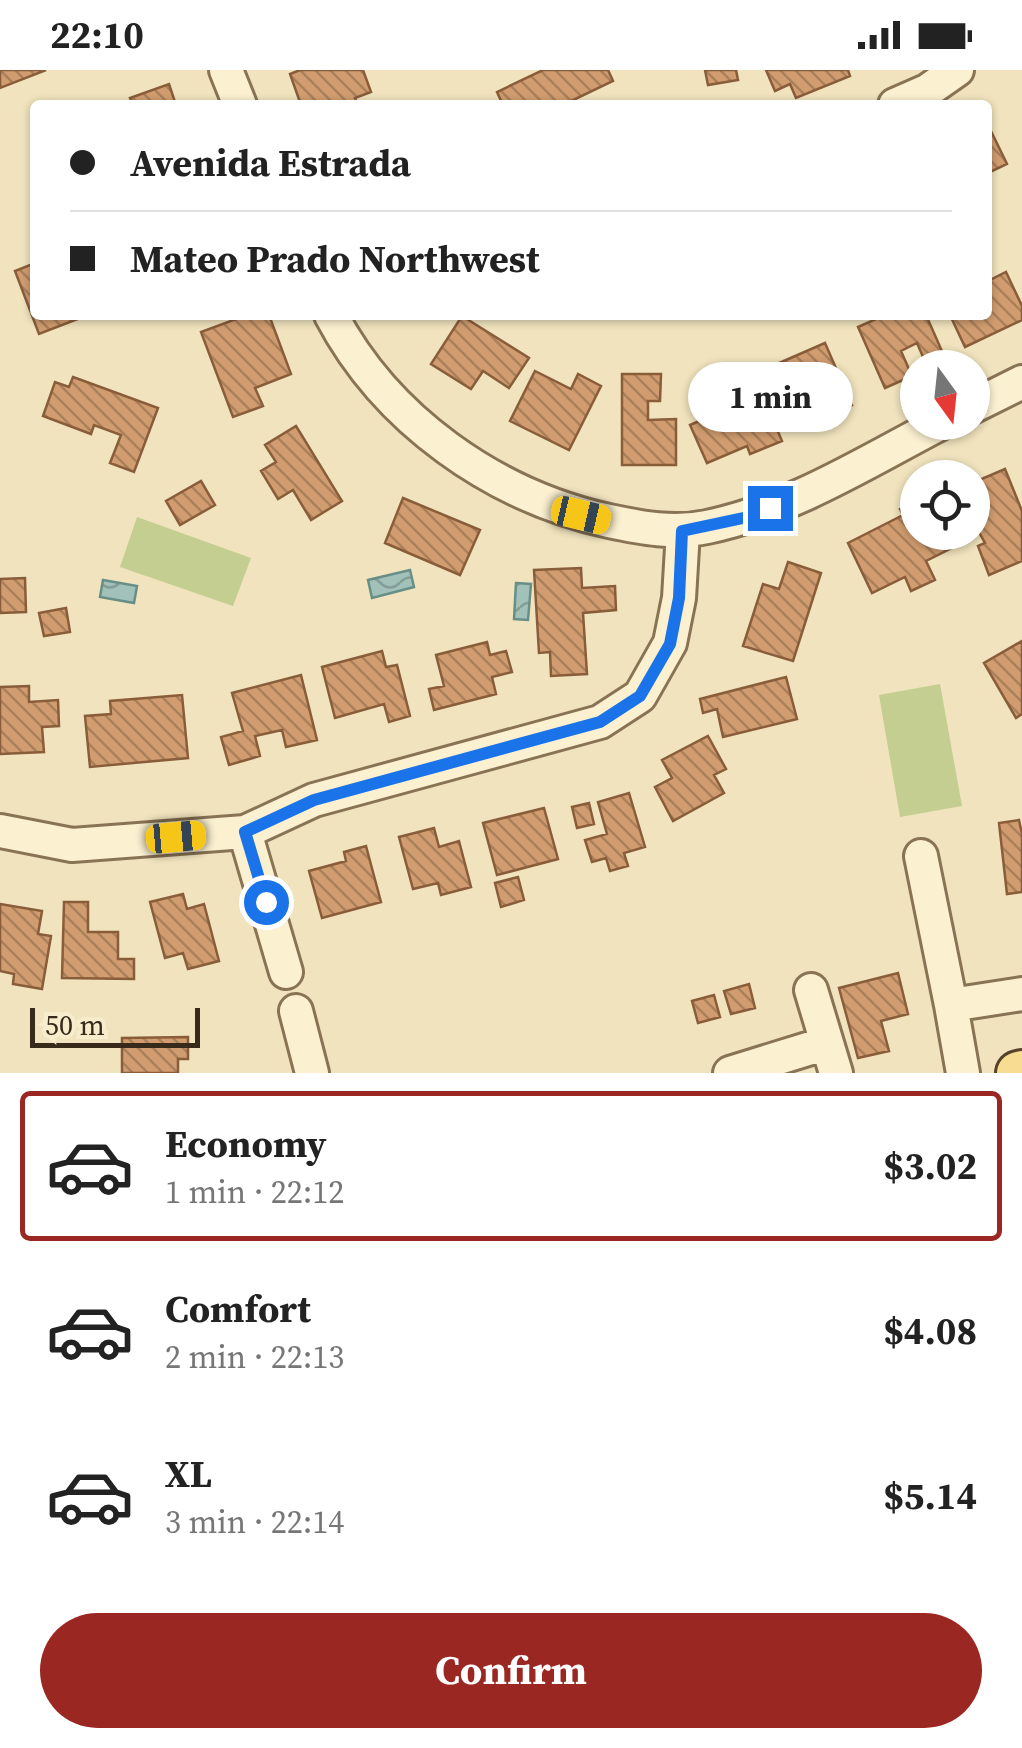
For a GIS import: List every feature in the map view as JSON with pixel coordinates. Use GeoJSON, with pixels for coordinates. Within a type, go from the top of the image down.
{"type":"FeatureCollection","features":[{"type":"Feature","properties":{"kind":"street"},"geometry":{"type":"LineString","coordinates":[[226,70],[238,100]]}},
{"type":"Feature","properties":{"kind":"street"},"geometry":{"type":"LineString","coordinates":[[906,100],[957,70]]}},
{"type":"Feature","properties":{"kind":"street"},"geometry":{"type":"LineString","coordinates":[[334,320],[364,368],[392,401],[449,450],[521,492],[581,515],[641,528],[682,531],[748,517],[906,440]]}},
{"type":"Feature","properties":{"kind":"street"},"geometry":{"type":"LineString","coordinates":[[990,399],[1022,382]]}},
{"type":"Feature","properties":{"kind":"street"},"geometry":{"type":"LineString","coordinates":[[0,831],[72,845],[245,832],[314,800],[600,722],[640,696],[670,644],[679,598],[682,531]]}},
{"type":"Feature","properties":{"kind":"street"},"geometry":{"type":"LineString","coordinates":[[245,832],[286,972]]}},
{"type":"Feature","properties":{"kind":"street"},"geometry":{"type":"LineString","coordinates":[[921,856],[963,1073]]}},
{"type":"Feature","properties":{"kind":"street"},"geometry":{"type":"LineString","coordinates":[[730,1073],[832,1058],[811,990]]}},
{"type":"Feature","properties":{"kind":"street"},"geometry":{"type":"LineString","coordinates":[[951,1005],[1022,994]]}},
{"type":"Feature","properties":{"kind":"street"},"geometry":{"type":"LineString","coordinates":[[296,1011],[312,1073]]}},
{"type":"Feature","properties":{"kind":"green space"},"geometry":{"type":"Polygon","coordinates":[[[137,517],[251,558],[233,606],[120,567],[137,517]]]}},
{"type":"Feature","properties":{"kind":"green space"},"geometry":{"type":"Polygon","coordinates":[[[940,684],[962,806],[900,817],[879,695],[940,684]]]}},
{"type":"Feature","properties":{"kind":"water"},"geometry":{"type":"Polygon","coordinates":[[[410,570],[414,587],[372,598],[368,580],[410,570]]]}},
{"type":"Feature","properties":{"kind":"water"},"geometry":{"type":"Polygon","coordinates":[[[103,580],[137,586],[134,603],[100,597],[103,580]]]}},
{"type":"Feature","properties":{"kind":"water"},"geometry":{"type":"Polygon","coordinates":[[[516,583],[531,584],[528,620],[514,619],[516,583]]]}},
{"type":"Feature","properties":{"kind":"building"},"geometry":{"type":"Polygon","coordinates":[[[0,70],[46,70],[0,88],[0,70]]]}},
{"type":"Feature","properties":{"kind":"building"},"geometry":{"type":"Polygon","coordinates":[[[300,70],[363,70],[371,92],[356,100],[299,100],[290,74],[300,70]]]}},
{"type":"Feature","properties":{"kind":"building"},"geometry":{"type":"Polygon","coordinates":[[[543,70],[608,70],[613,81],[573,100],[501,100],[497,92],[543,70]]]}},
{"type":"Feature","properties":{"kind":"building"},"geometry":{"type":"Polygon","coordinates":[[[705,70],[736,70],[738,80],[708,85],[705,70]]]}},
{"type":"Feature","properties":{"kind":"building"},"geometry":{"type":"Polygon","coordinates":[[[766,70],[848,70],[850,76],[796,98],[790,84],[775,91],[766,70]]]}},
{"type":"Feature","properties":{"kind":"building"},"geometry":{"type":"Polygon","coordinates":[[[169,84],[174,100],[131,100],[169,84]]]}},
{"type":"Feature","properties":{"kind":"building"},"geometry":{"type":"Polygon","coordinates":[[[992,133],[1007,164],[992,171],[992,133]]]}},
{"type":"Feature","properties":{"kind":"building"},"geometry":{"type":"Polygon","coordinates":[[[30,265],[30,310],[15,271],[30,265]]]}},
{"type":"Feature","properties":{"kind":"building"},"geometry":{"type":"Polygon","coordinates":[[[1006,272],[1022,306],[1022,320],[965,347],[952,320],[992,320],[992,279],[1006,272]]]}},
{"type":"Feature","properties":{"kind":"building"},"geometry":{"type":"Polygon","coordinates":[[[34,320],[75,320],[39,334],[34,320]]]}},
{"type":"Feature","properties":{"kind":"building"},"geometry":{"type":"Polygon","coordinates":[[[233,320],[271,320],[291,374],[255,388],[263,406],[233,417],[201,332],[233,320]]]}},
{"type":"Feature","properties":{"kind":"building"},"geometry":{"type":"Polygon","coordinates":[[[459,320],[468,320],[529,358],[509,388],[483,371],[471,389],[431,364],[459,320]]]}},
{"type":"Feature","properties":{"kind":"building"},"geometry":{"type":"Polygon","coordinates":[[[874,320],[928,320],[941,350],[920,350],[917,343],[900,350],[900,381],[885,388],[858,327],[874,320]]]}},
{"type":"Feature","properties":{"kind":"building"},"geometry":{"type":"Polygon","coordinates":[[[825,343],[852,405],[829,415],[823,401],[791,415],[770,367],[825,343]]]}},
{"type":"Feature","properties":{"kind":"building"},"geometry":{"type":"Polygon","coordinates":[[[535,371],[571,389],[578,374],[601,386],[569,450],[510,421],[535,371]]]}},
{"type":"Feature","properties":{"kind":"building"},"geometry":{"type":"Polygon","coordinates":[[[622,374],[661,374],[660,401],[648,401],[648,420],[676,419],[676,465],[622,465],[622,374]]]}},
{"type":"Feature","properties":{"kind":"building"},"geometry":{"type":"Polygon","coordinates":[[[73,377],[158,408],[134,472],[110,463],[121,435],[94,425],[91,434],[43,416],[55,382],[69,387],[73,377]]]}},
{"type":"Feature","properties":{"kind":"building"},"geometry":{"type":"Polygon","coordinates":[[[762,394],[782,441],[750,454],[747,446],[707,463],[690,425],[762,394]]]}},
{"type":"Feature","properties":{"kind":"building"},"geometry":{"type":"Polygon","coordinates":[[[296,426],[342,501],[311,520],[293,490],[278,499],[261,471],[276,462],[265,445],[296,426]]]}},
{"type":"Feature","properties":{"kind":"building"},"geometry":{"type":"Polygon","coordinates":[[[1005,469],[1022,511],[1022,561],[989,575],[980,550],[990,550],[990,475],[1005,469]]]}},
{"type":"Feature","properties":{"kind":"building"},"geometry":{"type":"Polygon","coordinates":[[[201,481],[215,505],[180,525],[166,501],[201,481]]]}},
{"type":"Feature","properties":{"kind":"building"},"geometry":{"type":"Polygon","coordinates":[[[403,498],[480,530],[460,575],[385,543],[403,498]]]}},
{"type":"Feature","properties":{"kind":"building"},"geometry":{"type":"Polygon","coordinates":[[[900,517],[900,550],[948,550],[926,561],[935,580],[911,591],[905,577],[872,593],[848,543],[900,517]]]}},
{"type":"Feature","properties":{"kind":"building"},"geometry":{"type":"Polygon","coordinates":[[[788,562],[821,573],[793,661],[743,646],[763,584],[779,589],[788,562]]]}},
{"type":"Feature","properties":{"kind":"building"},"geometry":{"type":"Polygon","coordinates":[[[581,568],[582,588],[615,586],[616,610],[583,613],[587,674],[551,676],[550,652],[539,653],[534,570],[581,568]]]}},
{"type":"Feature","properties":{"kind":"building"},"geometry":{"type":"Polygon","coordinates":[[[25,578],[26,612],[0,613],[0,579],[25,578]]]}},
{"type":"Feature","properties":{"kind":"building"},"geometry":{"type":"Polygon","coordinates":[[[66,608],[70,632],[44,636],[39,613],[66,608]]]}},
{"type":"Feature","properties":{"kind":"building"},"geometry":{"type":"Polygon","coordinates":[[[1022,641],[1022,714],[1016,718],[984,663],[1022,641]]]}},
{"type":"Feature","properties":{"kind":"building"},"geometry":{"type":"Polygon","coordinates":[[[487,642],[490,655],[506,651],[512,672],[492,677],[496,694],[434,710],[429,689],[444,686],[436,655],[487,642]]]}},
{"type":"Feature","properties":{"kind":"building"},"geometry":{"type":"Polygon","coordinates":[[[382,651],[386,667],[397,665],[410,716],[389,722],[384,704],[335,718],[322,667],[382,651]]]}},
{"type":"Feature","properties":{"kind":"building"},"geometry":{"type":"Polygon","coordinates":[[[301,675],[317,740],[286,747],[282,730],[255,736],[260,756],[229,765],[221,737],[243,731],[232,693],[301,675]]]}},
{"type":"Feature","properties":{"kind":"building"},"geometry":{"type":"Polygon","coordinates":[[[786,677],[797,719],[723,737],[717,709],[703,713],[700,699],[786,677]]]}},
{"type":"Feature","properties":{"kind":"building"},"geometry":{"type":"Polygon","coordinates":[[[29,686],[29,702],[58,700],[59,726],[42,727],[44,752],[0,754],[0,687],[29,686]]]}},
{"type":"Feature","properties":{"kind":"building"},"geometry":{"type":"Polygon","coordinates":[[[182,695],[188,758],[90,767],[85,716],[111,714],[110,701],[182,695]]]}},
{"type":"Feature","properties":{"kind":"building"},"geometry":{"type":"Polygon","coordinates":[[[708,736],[726,769],[714,775],[724,793],[673,821],[655,787],[672,778],[662,760],[708,736]]]}},
{"type":"Feature","properties":{"kind":"building"},"geometry":{"type":"Polygon","coordinates":[[[629,793],[645,847],[624,853],[628,866],[610,871],[606,858],[592,862],[585,840],[607,834],[598,802],[629,793]]]}},
{"type":"Feature","properties":{"kind":"building"},"geometry":{"type":"Polygon","coordinates":[[[589,803],[594,824],[577,828],[572,807],[589,803]]]}},
{"type":"Feature","properties":{"kind":"building"},"geometry":{"type":"Polygon","coordinates":[[[544,808],[558,859],[497,875],[483,823],[544,808]]]}},
{"type":"Feature","properties":{"kind":"building"},"geometry":{"type":"Polygon","coordinates":[[[1019,820],[1022,892],[1007,894],[999,823],[1019,820]]]}},
{"type":"Feature","properties":{"kind":"building"},"geometry":{"type":"Polygon","coordinates":[[[434,828],[439,847],[459,841],[471,887],[441,895],[438,883],[413,889],[399,837],[434,828]]]}},
{"type":"Feature","properties":{"kind":"building"},"geometry":{"type":"Polygon","coordinates":[[[366,846],[381,902],[322,918],[309,871],[346,861],[344,852],[366,846]]]}},
{"type":"Feature","properties":{"kind":"building"},"geometry":{"type":"Polygon","coordinates":[[[518,877],[524,900],[501,907],[495,883],[518,877]]]}},
{"type":"Feature","properties":{"kind":"building"},"geometry":{"type":"Polygon","coordinates":[[[183,894],[187,909],[204,904],[219,961],[188,969],[183,953],[165,958],[150,902],[183,894]]]}},
{"type":"Feature","properties":{"kind":"building"},"geometry":{"type":"Polygon","coordinates":[[[64,902],[88,902],[88,932],[118,932],[118,959],[134,959],[134,979],[62,978],[64,902]]]}},
{"type":"Feature","properties":{"kind":"building"},"geometry":{"type":"Polygon","coordinates":[[[0,904],[42,911],[38,934],[51,936],[42,989],[13,984],[14,974],[0,971],[0,904]]]}},
{"type":"Feature","properties":{"kind":"building"},"geometry":{"type":"Polygon","coordinates":[[[898,973],[908,1014],[881,1021],[889,1051],[858,1058],[839,988],[898,973]]]}},
{"type":"Feature","properties":{"kind":"building"},"geometry":{"type":"Polygon","coordinates":[[[749,984],[755,1008],[731,1014],[724,991],[749,984]]]}},
{"type":"Feature","properties":{"kind":"building"},"geometry":{"type":"Polygon","coordinates":[[[714,995],[720,1017],[698,1023],[692,1001],[714,995]]]}},
{"type":"Feature","properties":{"kind":"building"},"geometry":{"type":"Polygon","coordinates":[[[188,1037],[188,1059],[178,1059],[178,1073],[122,1073],[122,1038],[188,1037]]]}},
{"type":"Feature","properties":{"kind":"route"},"geometry":{"type":"LineString","coordinates":[[266,902],[245,832],[314,800],[600,722],[640,696],[670,644],[679,598],[682,531],[748,517],[770,508]]}}]}
